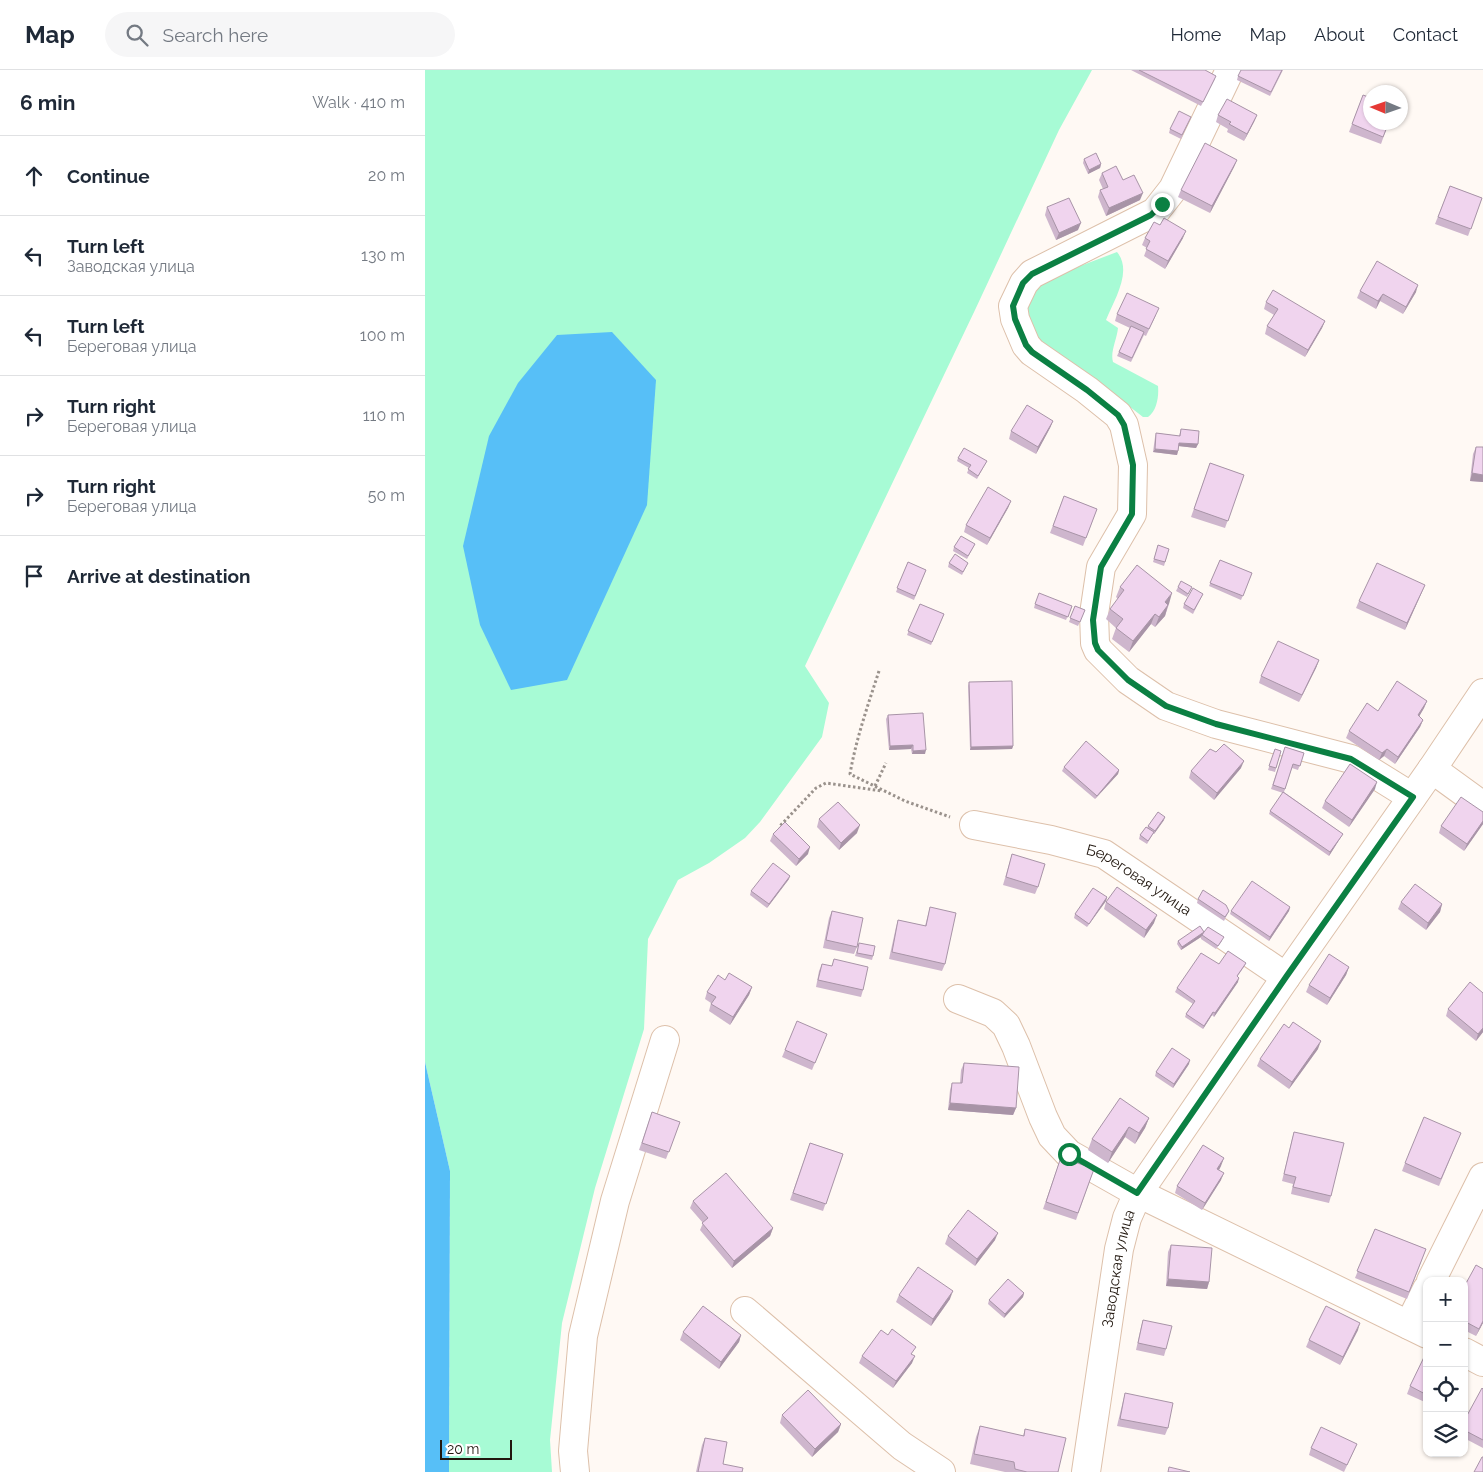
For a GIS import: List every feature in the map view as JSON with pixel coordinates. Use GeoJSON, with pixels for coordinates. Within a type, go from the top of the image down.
{"type":"FeatureCollection","features":[{"type":"Feature","properties":{"kind":"street"},"geometry":{"type":"LineString","coordinates":[[1230,70],[1173,189],[1155,212],[1032,274],[1023,283],[1013,306],[1020,332],[1026,345],[1032,352],[1087,390],[1118,415],[1129,440],[1134,472],[1132,514],[1101,567],[1094,614],[1096,647],[1128,680],[1166,706],[1216,724],[1351,759],[1413,797]]}},
{"type":"Feature","properties":{"kind":"street","name":"Заводская улица"},"geometry":{"type":"LineString","coordinates":[[1086,1472],[1119,1250],[1127,1218],[1137,1193],[1433,769],[1483,693]]}},
{"type":"Feature","properties":{"kind":"street"},"geometry":{"type":"LineString","coordinates":[[1433,769],[1483,806]]}},
{"type":"Feature","properties":{"kind":"street","name":"Береговая улица"},"geometry":{"type":"LineString","coordinates":[[974,825],[1051,840],[1104,854],[1286,977]]}},
{"type":"Feature","properties":{"kind":"street"},"geometry":{"type":"LineString","coordinates":[[959,999],[993,1013],[1006,1025],[1043,1117],[1053,1136],[1069,1154],[1137,1193],[1418,1330],[1423,1307]]}},
{"type":"Feature","properties":{"kind":"street"},"geometry":{"type":"LineString","coordinates":[[575,1472],[573,1451],[583,1336],[615,1201],[665,1040]]}},
{"type":"Feature","properties":{"kind":"street"},"geometry":{"type":"LineString","coordinates":[[1433,1277],[1483,1177]]}},
{"type":"Feature","properties":{"kind":"street"},"geometry":{"type":"LineString","coordinates":[[745,1311],[902,1446],[941,1472]]}},
{"type":"Feature","properties":{"kind":"street"},"geometry":{"type":"LineString","coordinates":[[1468,1354],[1483,1362]]}},
{"type":"Feature","properties":{"kind":"path"},"geometry":{"type":"LineString","coordinates":[[879,671],[860,728],[850,774],[926,809],[974,825]]}},
{"type":"Feature","properties":{"kind":"path"},"geometry":{"type":"LineString","coordinates":[[875,786],[886,763]]}},
{"type":"Feature","properties":{"kind":"path"},"geometry":{"type":"LineString","coordinates":[[781,829],[779,827],[816,788],[826,783],[887,792]]}},
{"type":"Feature","properties":{"kind":"green space"},"geometry":{"type":"Polygon","coordinates":[[[425,70],[1092,70],[1059,130],[805,666],[829,703],[822,737],[760,822],[745,838],[709,863],[678,880],[648,939],[644,1029],[595,1188],[562,1323],[550,1440],[552,1472],[449,1472],[450,1171],[425,1062],[425,70]]]}},
{"type":"Feature","properties":{"kind":"green space"},"geometry":{"type":"Polygon","coordinates":[[[1117,252],[1123,268],[1123,277],[1106,320],[1118,328],[1112,358],[1113,362],[1158,386],[1157,403],[1148,417],[1143,417],[1076,365],[1067,364],[1036,345],[1023,303],[1046,279],[1117,252]]]}},
{"type":"Feature","properties":{"kind":"water"},"geometry":{"type":"Polygon","coordinates":[[[612,332],[656,380],[647,505],[567,680],[511,690],[480,625],[463,546],[489,436],[518,383],[557,335],[612,332]]]}},
{"type":"Feature","properties":{"kind":"water"},"geometry":{"type":"Polygon","coordinates":[[[425,1062],[450,1171],[449,1472],[425,1472],[425,1062]]]}},
{"type":"Feature","properties":{"kind":"building"},"geometry":{"type":"Polygon","coordinates":[[[1139,70],[1205,70],[1216,76],[1203,102],[1139,70]]]}},
{"type":"Feature","properties":{"kind":"building"},"geometry":{"type":"Polygon","coordinates":[[[1241,70],[1282,70],[1271,92],[1238,76],[1241,70]]]}},
{"type":"Feature","properties":{"kind":"building"},"geometry":{"type":"Polygon","coordinates":[[[1363,95],[1363,129],[1352,124],[1363,95]]]}},
{"type":"Feature","properties":{"kind":"building"},"geometry":{"type":"Polygon","coordinates":[[[1227,99],[1257,115],[1247,134],[1218,115],[1227,99]]]}},
{"type":"Feature","properties":{"kind":"building"},"geometry":{"type":"Polygon","coordinates":[[[1179,111],[1191,117],[1182,135],[1170,129],[1179,111]]]}},
{"type":"Feature","properties":{"kind":"building"},"geometry":{"type":"Polygon","coordinates":[[[1366,130],[1386,130],[1383,137],[1366,130]]]}},
{"type":"Feature","properties":{"kind":"building"},"geometry":{"type":"Polygon","coordinates":[[[1205,143],[1237,160],[1212,206],[1181,190],[1205,143]]]}},
{"type":"Feature","properties":{"kind":"building"},"geometry":{"type":"Polygon","coordinates":[[[1096,153],[1101,164],[1089,170],[1084,159],[1096,153]]]}},
{"type":"Feature","properties":{"kind":"building"},"geometry":{"type":"Polygon","coordinates":[[[1116,166],[1123,180],[1134,175],[1143,193],[1109,208],[1100,190],[1108,187],[1102,173],[1116,166]]]}},
{"type":"Feature","properties":{"kind":"building"},"geometry":{"type":"Polygon","coordinates":[[[1450,186],[1482,198],[1471,229],[1438,217],[1450,186]]]}},
{"type":"Feature","properties":{"kind":"building"},"geometry":{"type":"Polygon","coordinates":[[[1069,198],[1081,223],[1059,233],[1047,207],[1069,198]]]}},
{"type":"Feature","properties":{"kind":"building"},"geometry":{"type":"Polygon","coordinates":[[[1164,218],[1186,231],[1168,261],[1146,249],[1150,241],[1145,238],[1154,222],[1160,225],[1164,218]]]}},
{"type":"Feature","properties":{"kind":"building"},"geometry":{"type":"Polygon","coordinates":[[[1377,261],[1418,285],[1406,307],[1383,294],[1378,301],[1360,291],[1377,261]]]}},
{"type":"Feature","properties":{"kind":"building"},"geometry":{"type":"Polygon","coordinates":[[[1273,290],[1325,321],[1308,350],[1267,326],[1278,309],[1266,302],[1273,290]]]}},
{"type":"Feature","properties":{"kind":"building"},"geometry":{"type":"Polygon","coordinates":[[[1127,293],[1159,308],[1149,329],[1117,314],[1127,293]]]}},
{"type":"Feature","properties":{"kind":"building"},"geometry":{"type":"Polygon","coordinates":[[[1131,326],[1144,332],[1132,358],[1119,352],[1131,326]]]}},
{"type":"Feature","properties":{"kind":"building"},"geometry":{"type":"Polygon","coordinates":[[[1027,405],[1053,421],[1038,447],[1011,431],[1027,405]]]}},
{"type":"Feature","properties":{"kind":"building"},"geometry":{"type":"Polygon","coordinates":[[[1181,429],[1199,431],[1198,444],[1179,443],[1178,451],[1155,449],[1156,433],[1180,436],[1181,429]]]}},
{"type":"Feature","properties":{"kind":"building"},"geometry":{"type":"Polygon","coordinates":[[[1476,447],[1483,447],[1483,475],[1472,473],[1476,447]]]}},
{"type":"Feature","properties":{"kind":"building"},"geometry":{"type":"Polygon","coordinates":[[[964,448],[987,461],[978,476],[968,469],[971,465],[958,458],[964,448]]]}},
{"type":"Feature","properties":{"kind":"building"},"geometry":{"type":"Polygon","coordinates":[[[1210,463],[1244,475],[1228,521],[1194,509],[1210,463]]]}},
{"type":"Feature","properties":{"kind":"building"},"geometry":{"type":"Polygon","coordinates":[[[988,487],[1011,501],[990,538],[966,525],[988,487]]]}},
{"type":"Feature","properties":{"kind":"building"},"geometry":{"type":"Polygon","coordinates":[[[1064,496],[1097,509],[1086,538],[1053,526],[1064,496]]]}},
{"type":"Feature","properties":{"kind":"building"},"geometry":{"type":"Polygon","coordinates":[[[961,536],[975,544],[968,556],[954,547],[961,536]]]}},
{"type":"Feature","properties":{"kind":"building"},"geometry":{"type":"Polygon","coordinates":[[[1158,545],[1169,549],[1165,562],[1154,559],[1158,545]]]}},
{"type":"Feature","properties":{"kind":"building"},"geometry":{"type":"Polygon","coordinates":[[[955,554],[968,563],[963,572],[949,563],[955,554]]]}},
{"type":"Feature","properties":{"kind":"building"},"geometry":{"type":"Polygon","coordinates":[[[1220,560],[1252,573],[1243,596],[1210,583],[1220,560]]]}},
{"type":"Feature","properties":{"kind":"building"},"geometry":{"type":"Polygon","coordinates":[[[908,562],[926,570],[915,596],[897,588],[908,562]]]}},
{"type":"Feature","properties":{"kind":"building"},"geometry":{"type":"Polygon","coordinates":[[[1377,563],[1425,585],[1407,623],[1359,601],[1377,563]]]}},
{"type":"Feature","properties":{"kind":"building"},"geometry":{"type":"Polygon","coordinates":[[[1137,565],[1172,593],[1165,602],[1168,605],[1159,617],[1155,614],[1133,641],[1116,628],[1123,619],[1110,609],[1124,590],[1120,587],[1137,565]]]}},
{"type":"Feature","properties":{"kind":"building"},"geometry":{"type":"Polygon","coordinates":[[[1181,581],[1192,587],[1188,594],[1178,587],[1181,581]]]}},
{"type":"Feature","properties":{"kind":"building"},"geometry":{"type":"Polygon","coordinates":[[[1193,588],[1203,594],[1194,610],[1184,604],[1193,588]]]}},
{"type":"Feature","properties":{"kind":"building"},"geometry":{"type":"Polygon","coordinates":[[[1039,593],[1072,606],[1068,617],[1035,604],[1039,593]]]}},
{"type":"Feature","properties":{"kind":"building"},"geometry":{"type":"Polygon","coordinates":[[[920,604],[944,614],[932,642],[908,631],[920,604]]]}},
{"type":"Feature","properties":{"kind":"building"},"geometry":{"type":"Polygon","coordinates":[[[1075,606],[1085,610],[1080,622],[1070,618],[1075,606]]]}},
{"type":"Feature","properties":{"kind":"building"},"geometry":{"type":"Polygon","coordinates":[[[1278,641],[1319,660],[1302,695],[1261,676],[1278,641]]]}},
{"type":"Feature","properties":{"kind":"building"},"geometry":{"type":"Polygon","coordinates":[[[1012,681],[1013,746],[971,747],[969,682],[1012,681]]]}},
{"type":"Feature","properties":{"kind":"building"},"geometry":{"type":"Polygon","coordinates":[[[1397,681],[1427,701],[1418,715],[1423,720],[1398,757],[1387,749],[1382,753],[1349,731],[1367,703],[1378,711],[1397,681]]]}},
{"type":"Feature","properties":{"kind":"building"},"geometry":{"type":"Polygon","coordinates":[[[923,713],[926,750],[913,751],[913,745],[890,746],[888,715],[923,713]]]}},
{"type":"Feature","properties":{"kind":"building"},"geometry":{"type":"Polygon","coordinates":[[[1086,741],[1119,770],[1097,796],[1064,767],[1086,741]]]}},
{"type":"Feature","properties":{"kind":"building"},"geometry":{"type":"Polygon","coordinates":[[[1224,744],[1244,761],[1217,793],[1191,771],[1210,749],[1216,752],[1224,744]]]}},
{"type":"Feature","properties":{"kind":"building"},"geometry":{"type":"Polygon","coordinates":[[[1285,747],[1304,753],[1300,766],[1293,764],[1285,789],[1273,785],[1285,747]]]}},
{"type":"Feature","properties":{"kind":"building"},"geometry":{"type":"Polygon","coordinates":[[[1275,749],[1281,751],[1276,768],[1269,766],[1275,749]]]}},
{"type":"Feature","properties":{"kind":"building"},"geometry":{"type":"Polygon","coordinates":[[[1350,764],[1377,782],[1352,820],[1325,801],[1350,764]]]}},
{"type":"Feature","properties":{"kind":"building"},"geometry":{"type":"Polygon","coordinates":[[[1283,792],[1343,834],[1330,852],[1270,811],[1283,792]]]}},
{"type":"Feature","properties":{"kind":"building"},"geometry":{"type":"Polygon","coordinates":[[[1461,797],[1483,812],[1483,821],[1467,844],[1441,826],[1461,797]]]}},
{"type":"Feature","properties":{"kind":"building"},"geometry":{"type":"Polygon","coordinates":[[[838,802],[860,825],[841,843],[819,819],[838,802]]]}},
{"type":"Feature","properties":{"kind":"building"},"geometry":{"type":"Polygon","coordinates":[[[1158,812],[1165,817],[1155,831],[1148,826],[1158,812]]]}},
{"type":"Feature","properties":{"kind":"building"},"geometry":{"type":"Polygon","coordinates":[[[785,822],[810,847],[799,859],[773,834],[785,822]]]}},
{"type":"Feature","properties":{"kind":"building"},"geometry":{"type":"Polygon","coordinates":[[[1146,827],[1154,832],[1148,841],[1140,835],[1146,827]]]}},
{"type":"Feature","properties":{"kind":"building"},"geometry":{"type":"Polygon","coordinates":[[[1012,854],[1045,864],[1038,887],[1006,877],[1012,854]]]}},
{"type":"Feature","properties":{"kind":"building"},"geometry":{"type":"Polygon","coordinates":[[[773,863],[790,876],[769,904],[751,891],[773,863]]]}},
{"type":"Feature","properties":{"kind":"building"},"geometry":{"type":"Polygon","coordinates":[[[1252,881],[1290,907],[1270,937],[1231,911],[1252,881]]]}},
{"type":"Feature","properties":{"kind":"building"},"geometry":{"type":"Polygon","coordinates":[[[1415,884],[1442,904],[1428,923],[1401,902],[1415,884]]]}},
{"type":"Feature","properties":{"kind":"building"},"geometry":{"type":"Polygon","coordinates":[[[1117,887],[1157,915],[1146,930],[1106,902],[1117,887]]]}},
{"type":"Feature","properties":{"kind":"building"},"geometry":{"type":"Polygon","coordinates":[[[1093,888],[1107,897],[1089,924],[1075,914],[1093,888]]]}},
{"type":"Feature","properties":{"kind":"building"},"geometry":{"type":"Polygon","coordinates":[[[1203,890],[1226,905],[1229,911],[1225,917],[1198,899],[1203,890]]]}},
{"type":"Feature","properties":{"kind":"building"},"geometry":{"type":"Polygon","coordinates":[[[930,907],[956,913],[945,964],[892,952],[898,920],[926,926],[930,907]]]}},
{"type":"Feature","properties":{"kind":"building"},"geometry":{"type":"Polygon","coordinates":[[[832,911],[863,918],[857,947],[826,940],[832,911]]]}},
{"type":"Feature","properties":{"kind":"building"},"geometry":{"type":"Polygon","coordinates":[[[1200,926],[1204,932],[1182,947],[1178,941],[1200,926]]]}},
{"type":"Feature","properties":{"kind":"building"},"geometry":{"type":"Polygon","coordinates":[[[1208,927],[1224,937],[1218,946],[1202,935],[1208,927]]]}},
{"type":"Feature","properties":{"kind":"building"},"geometry":{"type":"Polygon","coordinates":[[[859,943],[875,946],[873,956],[857,953],[859,943]]]}},
{"type":"Feature","properties":{"kind":"building"},"geometry":{"type":"Polygon","coordinates":[[[1228,951],[1246,963],[1237,976],[1239,978],[1204,1026],[1186,1014],[1195,1001],[1177,988],[1201,953],[1219,964],[1228,951]]]}},
{"type":"Feature","properties":{"kind":"building"},"geometry":{"type":"Polygon","coordinates":[[[1329,954],[1349,967],[1330,998],[1309,985],[1329,954]]]}},
{"type":"Feature","properties":{"kind":"building"},"geometry":{"type":"Polygon","coordinates":[[[834,959],[868,967],[863,990],[818,980],[822,964],[832,966],[834,959]]]}},
{"type":"Feature","properties":{"kind":"building"},"geometry":{"type":"Polygon","coordinates":[[[729,973],[752,987],[733,1017],[711,1004],[716,997],[707,992],[718,975],[725,980],[729,973]]]}},
{"type":"Feature","properties":{"kind":"building"},"geometry":{"type":"Polygon","coordinates":[[[1470,982],[1483,993],[1483,1028],[1478,1034],[1448,1009],[1470,982]]]}},
{"type":"Feature","properties":{"kind":"building"},"geometry":{"type":"Polygon","coordinates":[[[797,1021],[827,1034],[815,1063],[785,1050],[797,1021]]]}},
{"type":"Feature","properties":{"kind":"building"},"geometry":{"type":"Polygon","coordinates":[[[1293,1022],[1321,1041],[1292,1082],[1260,1059],[1284,1024],[1289,1028],[1293,1022]]]}},
{"type":"Feature","properties":{"kind":"building"},"geometry":{"type":"Polygon","coordinates":[[[1172,1048],[1190,1060],[1174,1084],[1156,1072],[1172,1048]]]}},
{"type":"Feature","properties":{"kind":"building"},"geometry":{"type":"Polygon","coordinates":[[[964,1063],[1019,1067],[1016,1108],[950,1103],[952,1083],[962,1083],[964,1063]]]}},
{"type":"Feature","properties":{"kind":"building"},"geometry":{"type":"Polygon","coordinates":[[[1120,1098],[1149,1118],[1139,1133],[1129,1127],[1112,1152],[1092,1139],[1120,1098]]]}},
{"type":"Feature","properties":{"kind":"building"},"geometry":{"type":"Polygon","coordinates":[[[652,1112],[680,1122],[669,1152],[642,1143],[652,1112]]]}},
{"type":"Feature","properties":{"kind":"building"},"geometry":{"type":"Polygon","coordinates":[[[1424,1117],[1461,1133],[1441,1179],[1405,1163],[1424,1117]]]}},
{"type":"Feature","properties":{"kind":"building"},"geometry":{"type":"Polygon","coordinates":[[[1294,1132],[1344,1143],[1331,1196],[1293,1187],[1296,1177],[1284,1174],[1294,1132]]]}},
{"type":"Feature","properties":{"kind":"building"},"geometry":{"type":"Polygon","coordinates":[[[810,1143],[843,1154],[826,1204],[793,1193],[810,1143]]]}},
{"type":"Feature","properties":{"kind":"building"},"geometry":{"type":"Polygon","coordinates":[[[1203,1145],[1224,1158],[1217,1169],[1224,1173],[1205,1203],[1177,1186],[1203,1145]]]}},
{"type":"Feature","properties":{"kind":"building"},"geometry":{"type":"Polygon","coordinates":[[[1061,1157],[1094,1169],[1078,1213],[1046,1202],[1061,1157]]]}},
{"type":"Feature","properties":{"kind":"building"},"geometry":{"type":"Polygon","coordinates":[[[726,1173],[773,1228],[734,1261],[702,1223],[708,1218],[693,1201],[726,1173]]]}},
{"type":"Feature","properties":{"kind":"building"},"geometry":{"type":"Polygon","coordinates":[[[968,1210],[998,1233],[977,1259],[948,1236],[968,1210]]]}},
{"type":"Feature","properties":{"kind":"building"},"geometry":{"type":"Polygon","coordinates":[[[1375,1229],[1426,1249],[1409,1292],[1357,1271],[1375,1229]]]}},
{"type":"Feature","properties":{"kind":"building"},"geometry":{"type":"Polygon","coordinates":[[[1171,1245],[1212,1248],[1209,1282],[1168,1279],[1171,1245]]]}},
{"type":"Feature","properties":{"kind":"building"},"geometry":{"type":"Polygon","coordinates":[[[1476,1265],[1483,1269],[1483,1321],[1479,1329],[1468,1323],[1468,1280],[1476,1265]]]}},
{"type":"Feature","properties":{"kind":"building"},"geometry":{"type":"Polygon","coordinates":[[[918,1267],[953,1291],[933,1319],[899,1295],[918,1267]]]}},
{"type":"Feature","properties":{"kind":"building"},"geometry":{"type":"Polygon","coordinates":[[[1008,1279],[1024,1293],[1005,1314],[989,1300],[1008,1279]]]}},
{"type":"Feature","properties":{"kind":"building"},"geometry":{"type":"Polygon","coordinates":[[[703,1306],[741,1335],[721,1362],[683,1332],[703,1306]]]}},
{"type":"Feature","properties":{"kind":"building"},"geometry":{"type":"Polygon","coordinates":[[[1326,1306],[1360,1323],[1343,1357],[1309,1340],[1326,1306]]]}},
{"type":"Feature","properties":{"kind":"building"},"geometry":{"type":"Polygon","coordinates":[[[1143,1320],[1172,1326],[1166,1349],[1138,1343],[1143,1320]]]}},
{"type":"Feature","properties":{"kind":"building"},"geometry":{"type":"Polygon","coordinates":[[[892,1329],[916,1347],[911,1354],[915,1356],[896,1381],[862,1356],[881,1330],[888,1335],[892,1329]]]}},
{"type":"Feature","properties":{"kind":"building"},"geometry":{"type":"Polygon","coordinates":[[[1423,1359],[1423,1393],[1410,1386],[1423,1359]]]}},
{"type":"Feature","properties":{"kind":"building"},"geometry":{"type":"Polygon","coordinates":[[[1482,1388],[1483,1440],[1468,1432],[1468,1414],[1482,1388]]]}},
{"type":"Feature","properties":{"kind":"building"},"geometry":{"type":"Polygon","coordinates":[[[808,1390],[841,1424],[815,1449],[782,1415],[808,1390]]]}},
{"type":"Feature","properties":{"kind":"building"},"geometry":{"type":"Polygon","coordinates":[[[1125,1393],[1173,1403],[1168,1428],[1120,1419],[1125,1393]]]}},
{"type":"Feature","properties":{"kind":"building"},"geometry":{"type":"Polygon","coordinates":[[[980,1426],[1024,1436],[1025,1429],[1066,1438],[1058,1472],[1027,1472],[1015,1469],[1014,1462],[974,1454],[980,1426]]]}},
{"type":"Feature","properties":{"kind":"building"},"geometry":{"type":"Polygon","coordinates":[[[1321,1427],[1357,1444],[1347,1465],[1311,1448],[1321,1427]]]}},
{"type":"Feature","properties":{"kind":"building"},"geometry":{"type":"Polygon","coordinates":[[[705,1438],[727,1442],[723,1464],[743,1468],[742,1472],[698,1472],[705,1438]]]}},
{"type":"Feature","properties":{"kind":"building"},"geometry":{"type":"Polygon","coordinates":[[[1482,1457],[1483,1472],[1474,1472],[1482,1457]]]}},
{"type":"Feature","properties":{"kind":"building"},"geometry":{"type":"Polygon","coordinates":[[[1169,1467],[1190,1472],[1168,1472],[1169,1467]]]}},
{"type":"Feature","properties":{"kind":"route"},"geometry":{"type":"LineString","coordinates":[[1069,1154],[1137,1193],[1413,797],[1351,759],[1216,724],[1166,706],[1128,680],[1096,647],[1093,620],[1101,567],[1132,514],[1134,472],[1129,440],[1118,415],[1087,390],[1032,352],[1022,337],[1015,319],[1013,306],[1023,283],[1032,274],[1151,215],[1162,204]]}}]}
